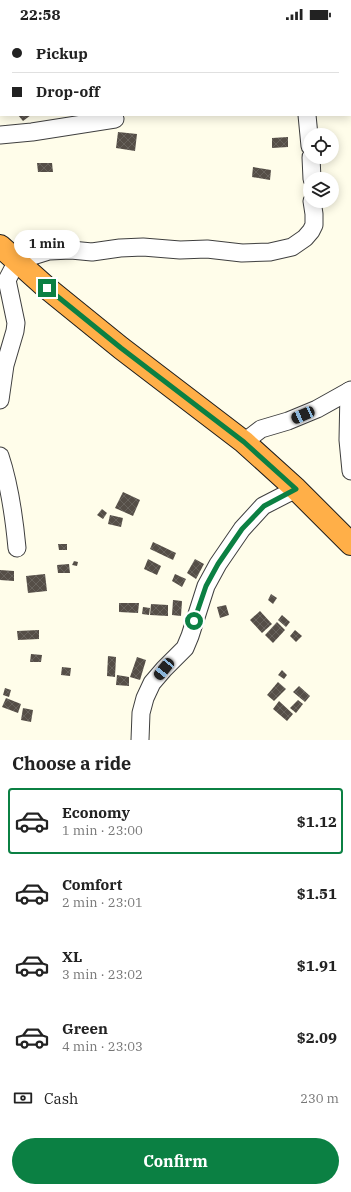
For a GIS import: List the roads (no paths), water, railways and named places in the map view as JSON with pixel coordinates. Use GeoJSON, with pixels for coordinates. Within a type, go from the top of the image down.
{"type":"FeatureCollection","features":[{"type":"Feature","properties":{"kind":"highway"},"geometry":{"type":"LineString","coordinates":[[0,246],[47,288],[121,348],[244,442],[296,489],[351,544]]}},
{"type":"Feature","properties":{"kind":"street"},"geometry":{"type":"LineString","coordinates":[[307,116],[308,128]]}},
{"type":"Feature","properties":{"kind":"street"},"geometry":{"type":"LineString","coordinates":[[0,135],[32,132],[115,118]]}},
{"type":"Feature","properties":{"kind":"street"},"geometry":{"type":"LineString","coordinates":[[0,400],[4,372],[16,323],[7,280],[17,262],[49,251],[71,250],[92,252],[120,248],[143,247],[180,250],[207,249],[242,253],[270,252],[292,247],[305,238],[314,225],[313,208]]}},
{"type":"Feature","properties":{"kind":"street"},"geometry":{"type":"LineString","coordinates":[[244,442],[261,429],[288,421],[317,409],[350,391]]}},
{"type":"Feature","properties":{"kind":"street"},"geometry":{"type":"LineString","coordinates":[[350,391],[348,440],[351,471]]}},
{"type":"Feature","properties":{"kind":"street"},"geometry":{"type":"LineString","coordinates":[[0,456],[8,479],[11,495],[17,548]]}},
{"type":"Feature","properties":{"kind":"street"},"geometry":{"type":"LineString","coordinates":[[140,740],[141,714],[145,698],[152,683],[184,648],[190,636],[206,586],[218,564],[242,529],[264,506],[296,489]]}}]}
